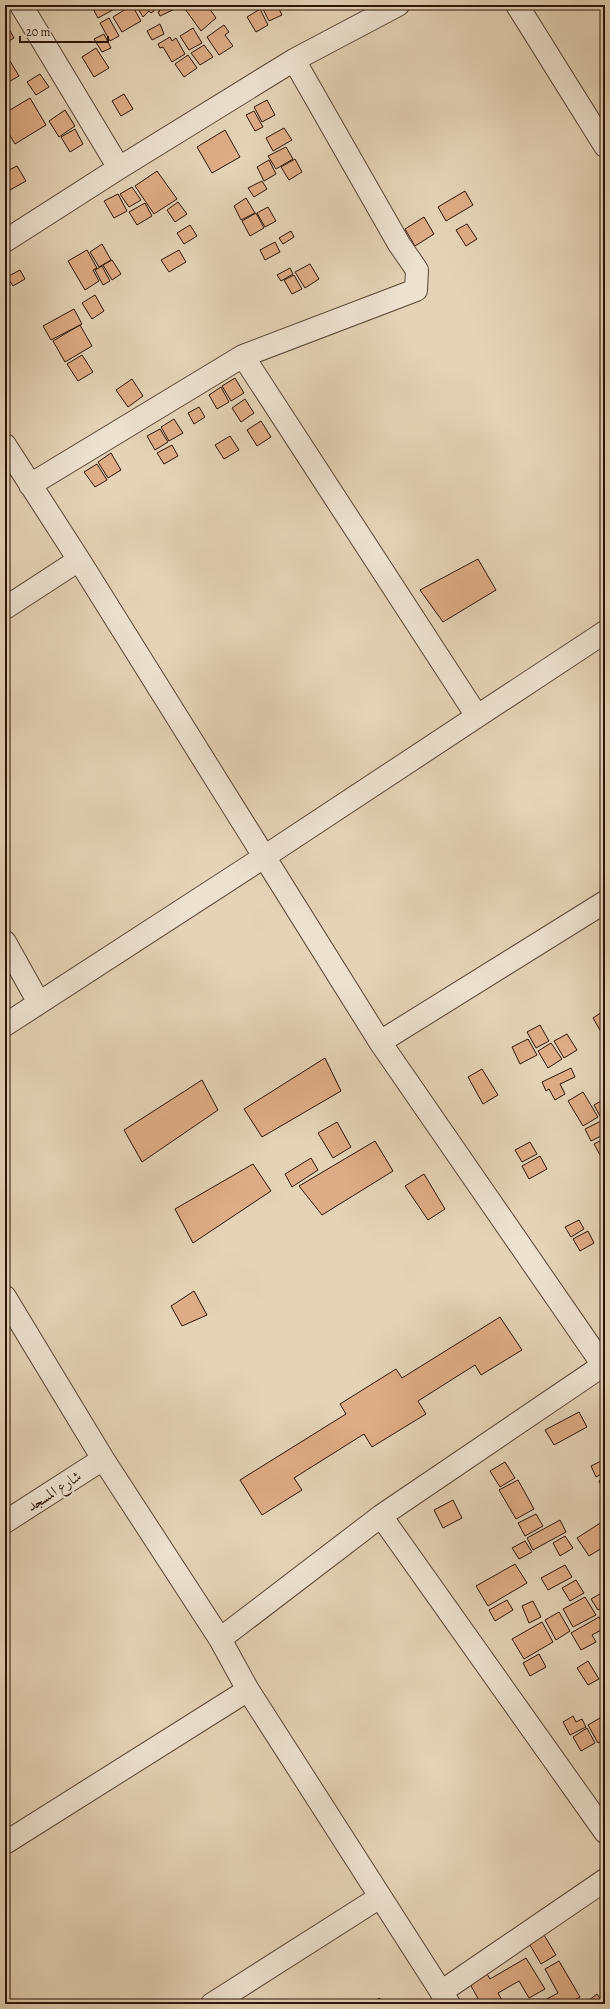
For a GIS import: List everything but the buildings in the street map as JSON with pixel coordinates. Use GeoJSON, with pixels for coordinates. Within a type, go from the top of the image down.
{"type":"FeatureCollection","features":[{"type":"Feature","properties":{"kind":"street"},"geometry":{"type":"LineString","coordinates":[[21,5],[119,168]]}},
{"type":"Feature","properties":{"kind":"street"},"geometry":{"type":"LineString","coordinates":[[5,242],[119,168],[294,60],[398,5]]}},
{"type":"Feature","properties":{"kind":"street"},"geometry":{"type":"LineString","coordinates":[[517,5],[605,146]]}},
{"type":"Feature","properties":{"kind":"street"},"geometry":{"type":"LineString","coordinates":[[30,485],[243,356],[416,290],[417,270],[399,244],[294,60]]}},
{"type":"Feature","properties":{"kind":"street"},"geometry":{"type":"LineString","coordinates":[[243,356],[477,716]]}},
{"type":"Feature","properties":{"kind":"street"},"geometry":{"type":"LineString","coordinates":[[5,445],[79,560],[380,1042],[604,1366],[381,1516],[220,1639]]}},
{"type":"Feature","properties":{"kind":"street"},"geometry":{"type":"LineString","coordinates":[[5,608],[79,560]]}},
{"type":"Feature","properties":{"kind":"street"},"geometry":{"type":"LineString","coordinates":[[5,1025],[264,857],[605,632]]}},
{"type":"Feature","properties":{"kind":"street"},"geometry":{"type":"LineString","coordinates":[[380,1042],[603,908]]}},
{"type":"Feature","properties":{"kind":"street"},"geometry":{"type":"LineString","coordinates":[[5,942],[39,1002]]}},
{"type":"Feature","properties":{"kind":"street"},"geometry":{"type":"LineString","coordinates":[[5,1297],[103,1459],[220,1639],[248,1690],[445,1998],[605,1880]]}},
{"type":"Feature","properties":{"kind":"street","name":"شارع المسجد"},"geometry":{"type":"LineString","coordinates":[[5,1522],[103,1459]]}},
{"type":"Feature","properties":{"kind":"street"},"geometry":{"type":"LineString","coordinates":[[381,1516],[605,1832]]}},
{"type":"Feature","properties":{"kind":"street"},"geometry":{"type":"LineString","coordinates":[[5,1843],[248,1690]]}},
{"type":"Feature","properties":{"kind":"street"},"geometry":{"type":"LineString","coordinates":[[212,2004],[242,1996],[380,1897]]}}]}
